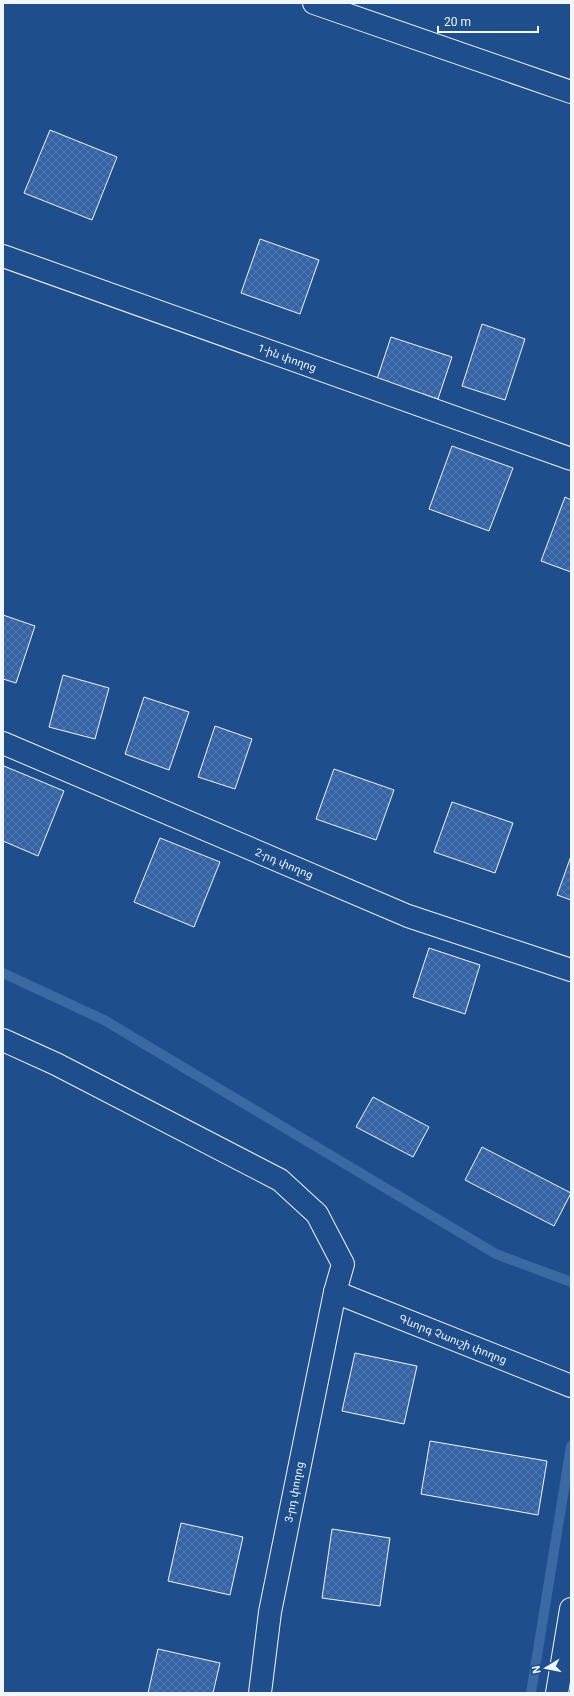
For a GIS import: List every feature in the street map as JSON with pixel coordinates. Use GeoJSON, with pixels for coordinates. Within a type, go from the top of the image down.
{"type":"FeatureCollection","features":[{"type":"Feature","properties":{"kind":"street"},"geometry":{"type":"LineString","coordinates":[[314,3],[571,92]]}},
{"type":"Feature","properties":{"kind":"street","name":"1-ին փողոց"},"geometry":{"type":"LineString","coordinates":[[3,256],[571,459]]}},
{"type":"Feature","properties":{"kind":"street","name":"2-րդ փողոց"},"geometry":{"type":"LineString","coordinates":[[3,743],[408,916],[571,970]]}},
{"type":"Feature","properties":{"kind":"street","name":"3-րդ փողոց"},"geometry":{"type":"LineString","coordinates":[[3,1040],[56,1064],[280,1180],[317,1214],[343,1264],[335,1292],[270,1612],[260,1693]]}},
{"type":"Feature","properties":{"kind":"street","name":"Գևորգ Չաուշի փողոց"},"geometry":{"type":"LineString","coordinates":[[335,1292],[571,1386]]}},
{"type":"Feature","properties":{"kind":"street"},"geometry":{"type":"LineString","coordinates":[[557,1693],[571,1609]]}},
{"type":"Feature","properties":{"kind":"building"},"geometry":{"type":"Polygon","coordinates":[[[50,130],[117,157],[92,220],[24,193],[50,130]]]}},
{"type":"Feature","properties":{"kind":"building"},"geometry":{"type":"Polygon","coordinates":[[[260,239],[319,260],[300,314],[241,293],[260,239]]]}},
{"type":"Feature","properties":{"kind":"building"},"geometry":{"type":"Polygon","coordinates":[[[482,324],[525,339],[505,400],[462,386],[482,324]]]}},
{"type":"Feature","properties":{"kind":"building"},"geometry":{"type":"Polygon","coordinates":[[[391,337],[452,357],[438,399],[377,379],[391,337]]]}},
{"type":"Feature","properties":{"kind":"building"},"geometry":{"type":"Polygon","coordinates":[[[452,446],[513,468],[489,531],[429,509],[452,446]]]}},
{"type":"Feature","properties":{"kind":"building"},"geometry":{"type":"Polygon","coordinates":[[[565,497],[571,500],[571,572],[541,561],[565,497]]]}},
{"type":"Feature","properties":{"kind":"building"},"geometry":{"type":"Polygon","coordinates":[[[3,615],[35,626],[16,683],[3,679],[3,615]]]}},
{"type":"Feature","properties":{"kind":"building"},"geometry":{"type":"Polygon","coordinates":[[[63,675],[109,688],[95,739],[49,727],[63,675]]]}},
{"type":"Feature","properties":{"kind":"building"},"geometry":{"type":"Polygon","coordinates":[[[144,697],[189,712],[169,770],[125,754],[144,697]]]}},
{"type":"Feature","properties":{"kind":"building"},"geometry":{"type":"Polygon","coordinates":[[[215,726],[252,739],[235,789],[198,777],[215,726]]]}},
{"type":"Feature","properties":{"kind":"building"},"geometry":{"type":"Polygon","coordinates":[[[4,766],[64,791],[38,856],[3,841],[4,766]]]}},
{"type":"Feature","properties":{"kind":"building"},"geometry":{"type":"Polygon","coordinates":[[[334,769],[394,790],[376,840],[316,819],[334,769]]]}},
{"type":"Feature","properties":{"kind":"building"},"geometry":{"type":"Polygon","coordinates":[[[452,802],[513,823],[495,873],[434,852],[452,802]]]}},
{"type":"Feature","properties":{"kind":"building"},"geometry":{"type":"Polygon","coordinates":[[[160,838],[220,862],[194,927],[134,902],[160,838]]]}},
{"type":"Feature","properties":{"kind":"building"},"geometry":{"type":"Polygon","coordinates":[[[571,856],[571,900],[557,895],[571,856]]]}},
{"type":"Feature","properties":{"kind":"building"},"geometry":{"type":"Polygon","coordinates":[[[429,948],[480,965],[465,1014],[413,997],[429,948]]]}},
{"type":"Feature","properties":{"kind":"building"},"geometry":{"type":"Polygon","coordinates":[[[373,1097],[429,1127],[413,1157],[356,1127],[373,1097]]]}},
{"type":"Feature","properties":{"kind":"building"},"geometry":{"type":"Polygon","coordinates":[[[482,1147],[571,1193],[554,1226],[465,1180],[482,1147]]]}},
{"type":"Feature","properties":{"kind":"building"},"geometry":{"type":"Polygon","coordinates":[[[355,1353],[417,1366],[404,1424],[342,1411],[355,1353]]]}},
{"type":"Feature","properties":{"kind":"building"},"geometry":{"type":"Polygon","coordinates":[[[430,1441],[547,1461],[538,1515],[421,1494],[430,1441]]]}},
{"type":"Feature","properties":{"kind":"building"},"geometry":{"type":"Polygon","coordinates":[[[181,1523],[243,1537],[230,1595],[168,1581],[181,1523]]]}},
{"type":"Feature","properties":{"kind":"building"},"geometry":{"type":"Polygon","coordinates":[[[332,1529],[390,1538],[380,1606],[322,1598],[332,1529]]]}},
{"type":"Feature","properties":{"kind":"building"},"geometry":{"type":"Polygon","coordinates":[[[158,1649],[220,1663],[213,1693],[148,1693],[158,1649]]]}},
{"type":"Feature","properties":{"kind":"waterway"},"geometry":{"type":"LineString","coordinates":[[3,973],[104,1020],[496,1254],[571,1282]]}},
{"type":"Feature","properties":{"kind":"waterway"},"geometry":{"type":"LineString","coordinates":[[531,1693],[571,1446]]}}]}
